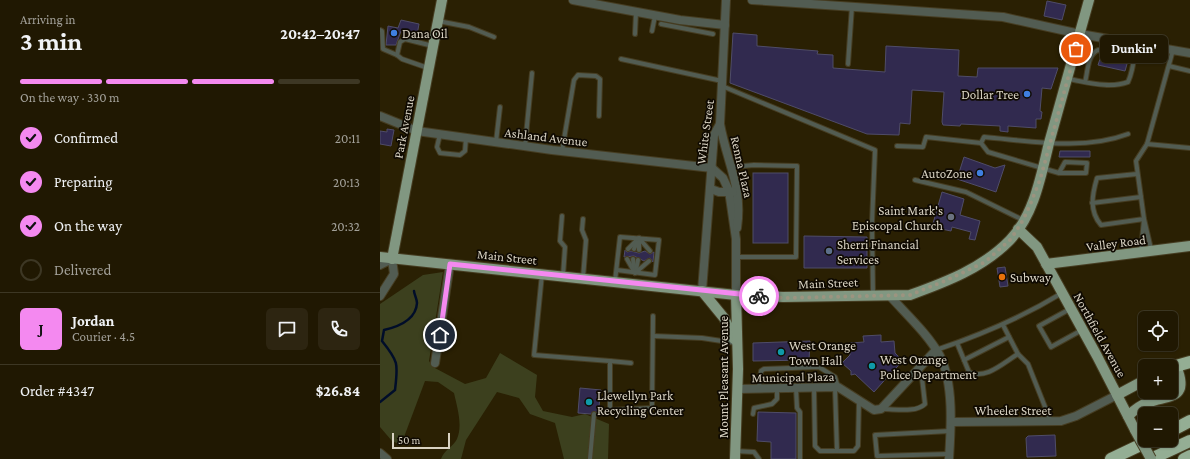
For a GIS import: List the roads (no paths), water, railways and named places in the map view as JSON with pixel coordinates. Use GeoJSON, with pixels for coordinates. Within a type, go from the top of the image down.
{"type":"FeatureCollection","features":[{"type":"Feature","properties":{"kind":"highway"},"geometry":{"type":"LineString","coordinates":[[1178,366],[1190,362]]}},
{"type":"Feature","properties":{"kind":"highway"},"geometry":{"type":"LineString","coordinates":[[1178,427],[1190,421]]}},
{"type":"Feature","properties":{"kind":"highway"},"geometry":{"type":"LineString","coordinates":[[1151,459],[1190,441]]}},
{"type":"Feature","properties":{"kind":"highway"},"geometry":{"type":"LineString","coordinates":[[1111,459],[1138,446]]}},
{"type":"Feature","properties":{"kind":"highway"},"geometry":{"type":"LineString","coordinates":[[1184,459],[1190,456]]}},
{"type":"Feature","properties":{"kind":"main road","name":"Park Avenue"},"geometry":{"type":"LineString","coordinates":[[392,259],[442,0]]}},
{"type":"Feature","properties":{"kind":"main road","name":"Main Street"},"geometry":{"type":"LineString","coordinates":[[380,257],[736,295],[783,298],[910,295],[985,262],[1006,244],[1021,225],[1043,168],[1089,0]]}},
{"type":"Feature","properties":{"kind":"main road","name":"Northfield Avenue"},"geometry":{"type":"LineString","coordinates":[[1021,225],[1037,247],[1083,330],[1151,459]]}},
{"type":"Feature","properties":{"kind":"main road","name":"Valley Road"},"geometry":{"type":"LineString","coordinates":[[1046,264],[1190,246]]}},
{"type":"Feature","properties":{"kind":"main road"},"geometry":{"type":"LineString","coordinates":[[702,291],[724,318],[736,343]]}},
{"type":"Feature","properties":{"kind":"main road","name":"Mount Pleasant Avenue"},"geometry":{"type":"LineString","coordinates":[[735,455],[738,389],[736,295]]}},
{"type":"Feature","properties":{"kind":"main road"},"geometry":{"type":"LineString","coordinates":[[1178,372],[1182,376],[1182,389],[1178,395]]}},
{"type":"Feature","properties":{"kind":"main road"},"geometry":{"type":"LineString","coordinates":[[1117,395],[1138,384]]}},
{"type":"Feature","properties":{"kind":"main road"},"geometry":{"type":"LineString","coordinates":[[1128,416],[1134,410],[1149,402],[1164,399]]}},
{"type":"Feature","properties":{"kind":"street"},"geometry":{"type":"LineString","coordinates":[[573,0],[655,16],[679,24],[725,25]]}},
{"type":"Feature","properties":{"kind":"street","name":"White Street"},"geometry":{"type":"LineString","coordinates":[[702,291],[714,135],[720,124],[726,0]]}},
{"type":"Feature","properties":{"kind":"street"},"geometry":{"type":"LineString","coordinates":[[752,0],[823,2],[852,6],[1003,17],[1080,34],[1190,53]]}},
{"type":"Feature","properties":{"kind":"street","name":"Ashland Avenue"},"geometry":{"type":"LineString","coordinates":[[380,116],[417,131],[562,151],[712,168]]}},
{"type":"Feature","properties":{"kind":"street","name":"Renna Plaza"},"geometry":{"type":"LineString","coordinates":[[720,124],[723,142],[732,167],[738,192],[739,212],[736,239],[736,295]]}},
{"type":"Feature","properties":{"kind":"street","name":"Renna Plaza"},"geometry":{"type":"LineString","coordinates":[[712,168],[723,178],[729,192],[736,239]]}},
{"type":"Feature","properties":{"kind":"street"},"geometry":{"type":"LineString","coordinates":[[711,189],[719,192],[738,192]]}},
{"type":"Feature","properties":{"kind":"street"},"geometry":{"type":"LineString","coordinates":[[380,265],[392,259]]}},
{"type":"Feature","properties":{"kind":"street","name":"Park Avenue"},"geometry":{"type":"LineString","coordinates":[[380,296],[394,274],[392,259]]}},
{"type":"Feature","properties":{"kind":"street"},"geometry":{"type":"LineString","coordinates":[[435,363],[450,264]]}},
{"type":"Feature","properties":{"kind":"street"},"geometry":{"type":"LineString","coordinates":[[889,295],[936,350],[945,368],[948,382],[951,422],[950,456]]}},
{"type":"Feature","properties":{"kind":"street"},"geometry":{"type":"LineString","coordinates":[[881,409],[936,350]]}},
{"type":"Feature","properties":{"kind":"street","name":"Municipal Plaza"},"geometry":{"type":"LineString","coordinates":[[738,389],[836,387],[859,399],[874,410],[881,409]]}},
{"type":"Feature","properties":{"kind":"street","name":"Wheeler Street"},"geometry":{"type":"LineString","coordinates":[[951,422],[1051,422],[1076,416],[1117,395]]}},
{"type":"Feature","properties":{"kind":"lane"},"geometry":{"type":"LineString","coordinates":[[848,64],[852,6]]}},
{"type":"Feature","properties":{"kind":"lane"},"geometry":{"type":"LineString","coordinates":[[635,34],[636,12]]}},
{"type":"Feature","properties":{"kind":"lane"},"geometry":{"type":"LineString","coordinates":[[652,31],[655,16]]}},
{"type":"Feature","properties":{"kind":"lane"},"geometry":{"type":"LineString","coordinates":[[438,21],[469,27],[494,37]]}},
{"type":"Feature","properties":{"kind":"lane"},"geometry":{"type":"LineString","coordinates":[[661,24],[679,24],[713,34]]}},
{"type":"Feature","properties":{"kind":"lane"},"geometry":{"type":"LineString","coordinates":[[380,30],[384,35],[383,49],[397,55],[402,59],[429,68]]}},
{"type":"Feature","properties":{"kind":"lane"},"geometry":{"type":"LineString","coordinates":[[397,55],[400,42],[404,39],[433,46]]}},
{"type":"Feature","properties":{"kind":"lane"},"geometry":{"type":"LineString","coordinates":[[1067,79],[1099,84],[1120,85],[1128,82],[1135,63],[1133,58],[1136,43]]}},
{"type":"Feature","properties":{"kind":"lane"},"geometry":{"type":"LineString","coordinates":[[1085,82],[1090,60],[1095,51],[1101,50],[1133,58]]}},
{"type":"Feature","properties":{"kind":"lane"},"geometry":{"type":"LineString","coordinates":[[1151,252],[1144,219],[1136,160],[1148,144],[1173,50]]}},
{"type":"Feature","properties":{"kind":"lane"},"geometry":{"type":"LineString","coordinates":[[621,59],[723,83],[875,150],[872,223],[874,295]]}},
{"type":"Feature","properties":{"kind":"lane"},"geometry":{"type":"LineString","coordinates":[[1169,66],[1190,71]]}},
{"type":"Feature","properties":{"kind":"lane"},"geometry":{"type":"LineString","coordinates":[[524,146],[532,73]]}},
{"type":"Feature","properties":{"kind":"lane"},"geometry":{"type":"LineString","coordinates":[[562,151],[574,80],[578,75],[596,76],[600,79],[598,116]]}},
{"type":"Feature","properties":{"kind":"lane"},"geometry":{"type":"LineString","coordinates":[[496,142],[500,107]]}},
{"type":"Feature","properties":{"kind":"lane"},"geometry":{"type":"LineString","coordinates":[[440,134],[437,148],[440,153],[460,155],[465,151],[466,138]]}},
{"type":"Feature","properties":{"kind":"lane"},"geometry":{"type":"LineString","coordinates":[[981,143],[984,137],[1050,142],[1089,142],[1111,140],[1128,134]]}},
{"type":"Feature","properties":{"kind":"lane"},"geometry":{"type":"LineString","coordinates":[[897,146],[923,147],[926,137],[981,143],[988,152],[1059,173],[1086,173],[1087,163],[1066,162],[1059,173]]}},
{"type":"Feature","properties":{"kind":"lane"},"geometry":{"type":"LineString","coordinates":[[1148,144],[1190,148]]}},
{"type":"Feature","properties":{"kind":"lane"},"geometry":{"type":"LineString","coordinates":[[732,167],[754,165],[797,166],[796,257],[736,257]]}},
{"type":"Feature","properties":{"kind":"lane"},"geometry":{"type":"LineString","coordinates":[[1137,174],[1097,178],[1092,203],[1095,218],[1101,225],[1144,219]]}},
{"type":"Feature","properties":{"kind":"lane"},"geometry":{"type":"LineString","coordinates":[[915,180],[966,192],[1021,225]]}},
{"type":"Feature","properties":{"kind":"lane"},"geometry":{"type":"LineString","coordinates":[[1092,203],[1141,197]]}},
{"type":"Feature","properties":{"kind":"lane"},"geometry":{"type":"LineString","coordinates":[[562,216],[560,241],[566,248],[563,276]]}},
{"type":"Feature","properties":{"kind":"lane"},"geometry":{"type":"LineString","coordinates":[[583,219],[582,230],[586,240],[583,278]]}},
{"type":"Feature","properties":{"kind":"lane"},"geometry":{"type":"LineString","coordinates":[[1140,253],[1144,219]]}},
{"type":"Feature","properties":{"kind":"lane"},"geometry":{"type":"LineString","coordinates":[[615,282],[620,237],[639,238],[658,240],[655,286]]}},
{"type":"Feature","properties":{"kind":"lane"},"geometry":{"type":"LineString","coordinates":[[628,249],[639,238]]}},
{"type":"Feature","properties":{"kind":"lane"},"geometry":{"type":"LineString","coordinates":[[634,250],[639,238]]}},
{"type":"Feature","properties":{"kind":"lane"},"geometry":{"type":"LineString","coordinates":[[639,238],[639,250]]}},
{"type":"Feature","properties":{"kind":"lane"},"geometry":{"type":"LineString","coordinates":[[639,238],[648,251]]}},
{"type":"Feature","properties":{"kind":"lane"},"geometry":{"type":"LineString","coordinates":[[627,259],[635,273]]}},
{"type":"Feature","properties":{"kind":"lane"},"geometry":{"type":"LineString","coordinates":[[633,259],[635,273]]}},
{"type":"Feature","properties":{"kind":"lane"},"geometry":{"type":"LineString","coordinates":[[635,273],[638,260]]}},
{"type":"Feature","properties":{"kind":"lane"},"geometry":{"type":"LineString","coordinates":[[635,273],[647,261]]}},
{"type":"Feature","properties":{"kind":"lane"},"geometry":{"type":"LineString","coordinates":[[617,270],[655,275],[656,273]]}},
{"type":"Feature","properties":{"kind":"lane"},"geometry":{"type":"LineString","coordinates":[[542,274],[534,355],[631,363]]}},
{"type":"Feature","properties":{"kind":"lane"},"geometry":{"type":"LineString","coordinates":[[936,350],[1003,325],[1030,313],[1062,293]]}},
{"type":"Feature","properties":{"kind":"lane"},"geometry":{"type":"LineString","coordinates":[[1071,309],[1058,316],[1052,322],[1039,326],[1048,342],[1051,347],[1062,341],[1068,335],[1083,330]]}},
{"type":"Feature","properties":{"kind":"lane"},"geometry":{"type":"LineString","coordinates":[[610,361],[610,410],[652,408],[653,316]]}},
{"type":"Feature","properties":{"kind":"lane"},"geometry":{"type":"LineString","coordinates":[[1058,316],[1060,321]]}},
{"type":"Feature","properties":{"kind":"lane"},"geometry":{"type":"LineString","coordinates":[[1003,325],[1018,354],[1028,364],[1051,422]]}},
{"type":"Feature","properties":{"kind":"lane"},"geometry":{"type":"LineString","coordinates":[[653,336],[702,338],[736,343]]}},
{"type":"Feature","properties":{"kind":"lane"},"geometry":{"type":"LineString","coordinates":[[1060,336],[1062,341]]}},
{"type":"Feature","properties":{"kind":"lane"},"geometry":{"type":"LineString","coordinates":[[964,360],[1009,337]]}},
{"type":"Feature","properties":{"kind":"lane"},"geometry":{"type":"LineString","coordinates":[[957,343],[969,372],[976,375],[986,373],[1018,354]]}},
{"type":"Feature","properties":{"kind":"lane"},"geometry":{"type":"LineString","coordinates":[[759,389],[761,371],[764,369],[819,367],[835,377],[837,451]]}},
{"type":"Feature","properties":{"kind":"lane"},"geometry":{"type":"LineString","coordinates":[[881,409],[914,409],[922,407],[925,404],[922,378],[918,369]]}},
{"type":"Feature","properties":{"kind":"lane"},"geometry":{"type":"LineString","coordinates":[[814,387],[816,446],[820,451],[854,451],[858,446],[859,399]]}},
{"type":"Feature","properties":{"kind":"lane"},"geometry":{"type":"LineString","coordinates":[[753,414],[754,408],[772,404],[777,399],[777,388]]}},
{"type":"Feature","properties":{"kind":"lane"},"geometry":{"type":"LineString","coordinates":[[796,388],[797,408],[800,412],[800,459]]}},
{"type":"Feature","properties":{"kind":"lane"},"geometry":{"type":"LineString","coordinates":[[590,459],[594,414]]}},
{"type":"Feature","properties":{"kind":"lane"},"geometry":{"type":"LineString","coordinates":[[950,431],[875,435],[877,456],[950,456]]}},
{"type":"Feature","properties":{"kind":"lane"},"geometry":{"type":"LineString","coordinates":[[735,455],[754,452],[759,459]]}},
{"type":"Feature","properties":{"kind":"waterway"},"geometry":{"type":"LineString","coordinates":[[380,402],[395,390],[397,374],[396,364],[392,354],[382,341],[384,330],[400,325],[410,318],[416,309],[417,303],[414,291]]}},
{"type":"Feature","properties":{"kind":"place","name":"Dana Oil"},"geometry":{"type":"Point","coordinates":[394,33]}},
{"type":"Feature","properties":{"kind":"place","name":"Dunkin'"},"geometry":{"type":"Point","coordinates":[1076,49]}},
{"type":"Feature","properties":{"kind":"place","name":"Dollar Tree"},"geometry":{"type":"Point","coordinates":[1027,94]}},
{"type":"Feature","properties":{"kind":"place","name":"AutoZone"},"geometry":{"type":"Point","coordinates":[980,173]}},
{"type":"Feature","properties":{"kind":"place","name":"Saint Mark's Episcopal Church"},"geometry":{"type":"Point","coordinates":[951,217]}},
{"type":"Feature","properties":{"kind":"place","name":"Sherri Financial Services"},"geometry":{"type":"Point","coordinates":[829,251]}},
{"type":"Feature","properties":{"kind":"place","name":"Subway"},"geometry":{"type":"Point","coordinates":[1002,277]}},
{"type":"Feature","properties":{"kind":"place","name":"West Orange Town Hall"},"geometry":{"type":"Point","coordinates":[781,352]}},
{"type":"Feature","properties":{"kind":"place","name":"West Orange Police Department"},"geometry":{"type":"Point","coordinates":[872,366]}},
{"type":"Feature","properties":{"kind":"place","name":"Llewellyn Park Recycling Center"},"geometry":{"type":"Point","coordinates":[589,402]}}]}
